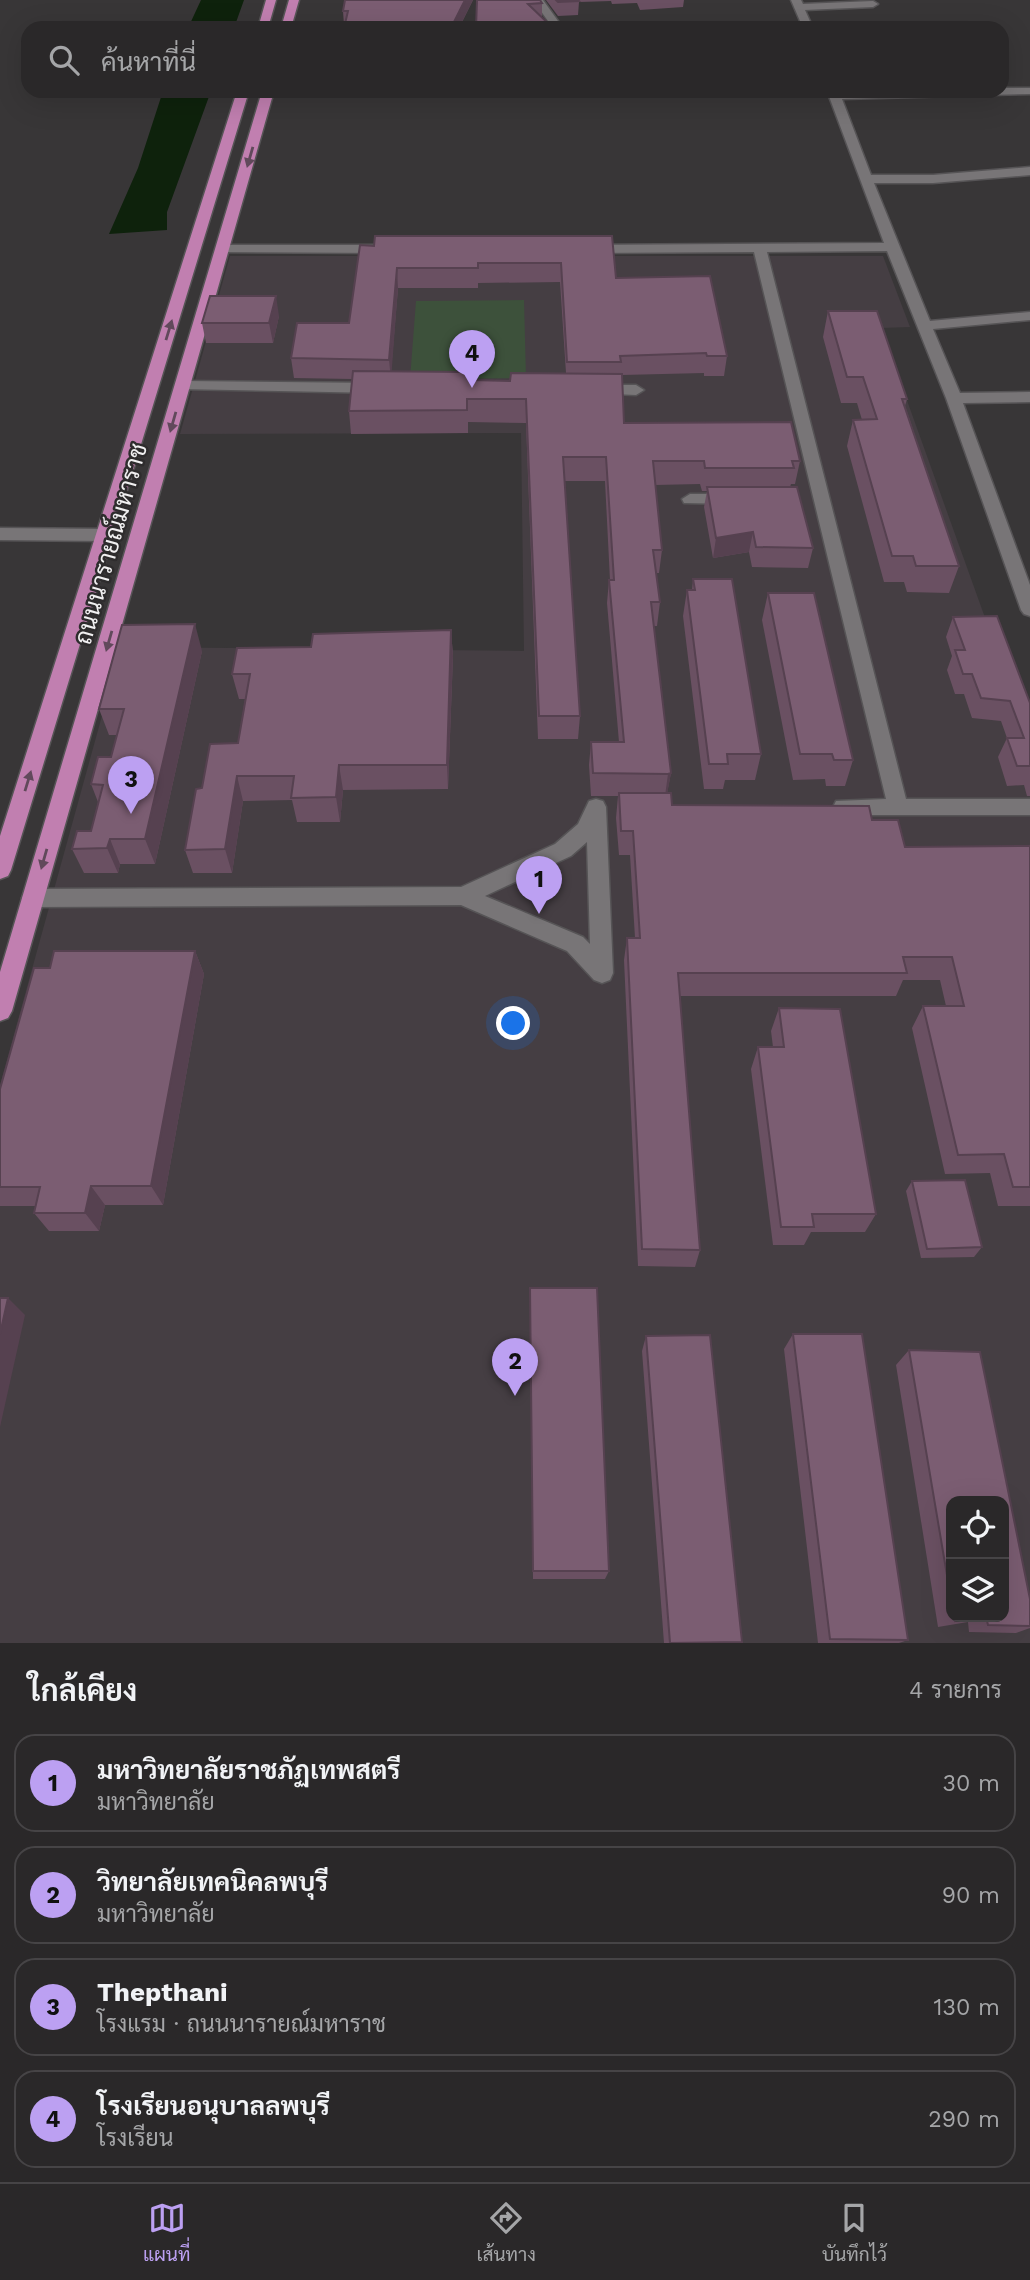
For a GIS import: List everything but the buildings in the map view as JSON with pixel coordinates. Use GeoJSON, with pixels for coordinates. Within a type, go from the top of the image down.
{"type":"FeatureCollection","features":[{"type":"Feature","properties":{"kind":"main road"},"geometry":{"type":"LineString","coordinates":[[265,21],[271,0]]}},
{"type":"Feature","properties":{"kind":"main road"},"geometry":{"type":"LineString","coordinates":[[288,21],[293,0]]}},
{"type":"Feature","properties":{"kind":"main road","name":"ถนนนารายณ์มหาราช"},"geometry":{"type":"LineString","coordinates":[[0,870],[241,98]]}},
{"type":"Feature","properties":{"kind":"main road","name":"ถนนนารายณ์มหาราช"},"geometry":{"type":"LineString","coordinates":[[0,1011],[266,98]]}},
{"type":"Feature","properties":{"kind":"street"},"geometry":{"type":"LineString","coordinates":[[538,0],[553,21]]}},
{"type":"Feature","properties":{"kind":"street"},"geometry":{"type":"LineString","coordinates":[[805,21],[798,3],[873,4]]}},
{"type":"Feature","properties":{"kind":"street"},"geometry":{"type":"LineString","coordinates":[[1009,91],[1030,91]]}},
{"type":"Feature","properties":{"kind":"street"},"geometry":{"type":"LineString","coordinates":[[836,98],[892,247],[954,398],[1030,610]]}},
{"type":"Feature","properties":{"kind":"street"},"geometry":{"type":"LineString","coordinates":[[866,179],[933,179],[1030,171]]}},
{"type":"Feature","properties":{"kind":"street"},"geometry":{"type":"LineString","coordinates":[[568,249],[892,247]]}},
{"type":"Feature","properties":{"kind":"street"},"geometry":{"type":"LineString","coordinates":[[224,249],[403,249]]}},
{"type":"Feature","properties":{"kind":"street"},"geometry":{"type":"LineString","coordinates":[[760,249],[815,499],[898,807]]}},
{"type":"Feature","properties":{"kind":"street"},"geometry":{"type":"LineString","coordinates":[[924,326],[1030,316]]}},
{"type":"Feature","properties":{"kind":"street"},"geometry":{"type":"LineString","coordinates":[[184,386],[389,388]]}},
{"type":"Feature","properties":{"kind":"street"},"geometry":{"type":"LineString","coordinates":[[581,390],[636,390]]}},
{"type":"Feature","properties":{"kind":"street"},"geometry":{"type":"LineString","coordinates":[[954,398],[1030,397]]}},
{"type":"Feature","properties":{"kind":"street"},"geometry":{"type":"LineString","coordinates":[[690,499],[756,499]]}},
{"type":"Feature","properties":{"kind":"street"},"geometry":{"type":"LineString","coordinates":[[0,534],[105,535]]}},
{"type":"Feature","properties":{"kind":"street"},"geometry":{"type":"LineString","coordinates":[[33,898],[463,896],[575,944],[602,973],[603,807],[586,830],[564,850],[463,896]]}},
{"type":"Feature","properties":{"kind":"street"},"geometry":{"type":"LineString","coordinates":[[816,807],[1030,807]]}},
{"type":"Feature","properties":{"kind":"shaded area"},"geometry":{"type":"Polygon","coordinates":[[[201,0],[244,0],[236,21],[191,21],[201,0]]]}},
{"type":"Feature","properties":{"kind":"shaded area"},"geometry":{"type":"Polygon","coordinates":[[[161,98],[208,98],[167,212],[167,230],[109,234],[138,168],[161,98]]]}},
{"type":"Feature","properties":{"kind":"shaded area"},"geometry":{"type":"Polygon","coordinates":[[[230,256],[883,256],[910,327],[881,328],[1030,743],[1030,1643],[0,1643],[0,1085],[121,647],[524,651],[521,433],[180,434],[230,256]]]}},
{"type":"Feature","properties":{"kind":"shaded area"},"geometry":{"type":"Polygon","coordinates":[[[524,300],[526,378],[410,379],[416,301],[524,300]]]}},
{"type":"Feature","properties":{"kind":"place","name":"โรงเรียนอนุบาลลพบุรี"},"geometry":{"type":"Point","coordinates":[472,388]}},
{"type":"Feature","properties":{"kind":"place","name":"Thepthani"},"geometry":{"type":"Point","coordinates":[131,814]}},
{"type":"Feature","properties":{"kind":"place","name":"มหาวิทยาลัยราชภัฏเทพสตรี"},"geometry":{"type":"Point","coordinates":[539,914]}},
{"type":"Feature","properties":{"kind":"place","name":"วิทยาลัยเทคนิคลพบุรี"},"geometry":{"type":"Point","coordinates":[515,1396]}}]}
